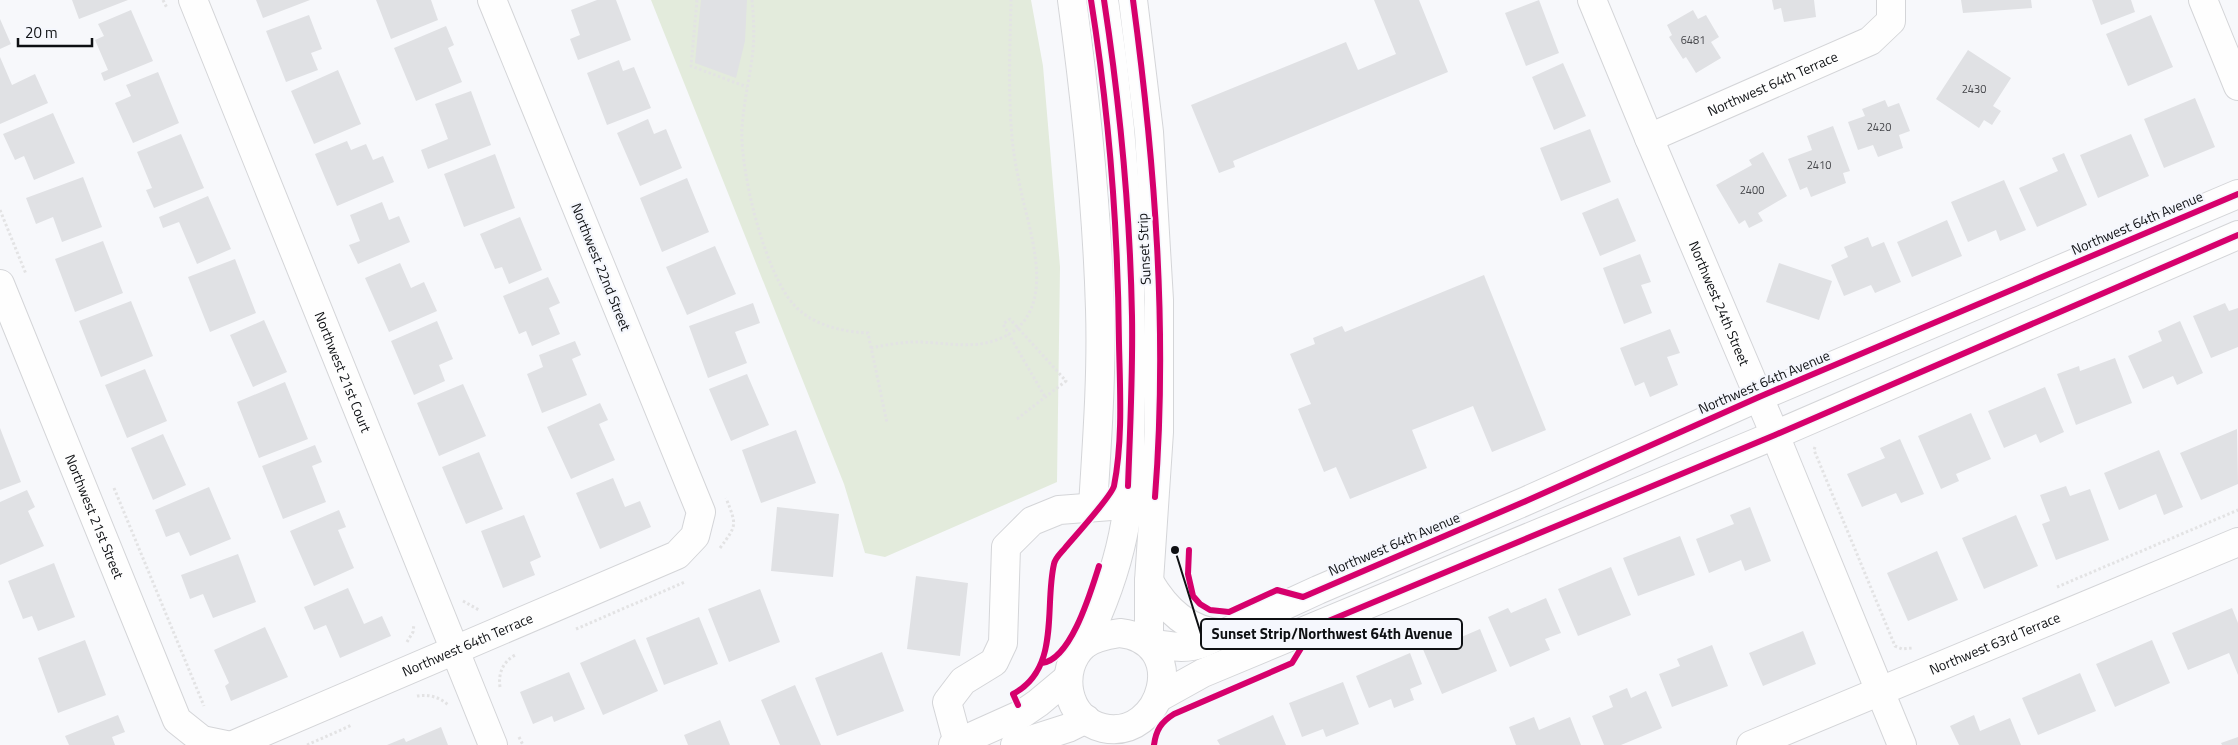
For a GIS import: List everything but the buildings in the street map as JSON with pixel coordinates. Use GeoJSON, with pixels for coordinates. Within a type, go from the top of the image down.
{"type":"FeatureCollection","features":[{"type":"Feature","properties":{"kind":"street","name":"Northwest 21st Court"},"geometry":{"type":"LineString","coordinates":[[193,0],[493,745]]}},
{"type":"Feature","properties":{"kind":"street","name":"Northwest 22nd Street"},"geometry":{"type":"LineString","coordinates":[[492,0],[701,512],[695,536]]}},
{"type":"Feature","properties":{"kind":"street"},"geometry":{"type":"LineString","coordinates":[[1072,0],[1087,110],[1095,209],[1100,310],[1099,403],[1094,506]]}},
{"type":"Feature","properties":{"kind":"street","name":"Sunset Strip"},"geometry":{"type":"LineString","coordinates":[[1084,646],[1097,618],[1115,568],[1124,534],[1128,506],[1132,317],[1127,208],[1121,128],[1104,0]]}},
{"type":"Feature","properties":{"kind":"street","name":"Sunset Strip"},"geometry":{"type":"LineString","coordinates":[[1133,0],[1142,65],[1154,204],[1159,300],[1159,432],[1149,581],[1149,643]]}},
{"type":"Feature","properties":{"kind":"street","name":"Northwest 24th Street"},"geometry":{"type":"LineString","coordinates":[[1592,0],[1648,138],[1775,435],[1902,745]]}},
{"type":"Feature","properties":{"kind":"street"},"geometry":{"type":"LineString","coordinates":[[2203,0],[2238,86]]}},
{"type":"Feature","properties":{"kind":"street","name":"Northwest 64th Terrace"},"geometry":{"type":"LineString","coordinates":[[1648,138],[1870,41],[1891,10]]}},
{"type":"Feature","properties":{"kind":"street"},"geometry":{"type":"LineString","coordinates":[[1114,68],[1142,65]]}},
{"type":"Feature","properties":{"kind":"street","name":"Northwest 64th Avenue"},"geometry":{"type":"LineString","coordinates":[[1149,643],[1170,647],[1194,647],[1318,590],[1531,499],[1759,397],[2238,194]]}},
{"type":"Feature","properties":{"kind":"street"},"geometry":{"type":"LineString","coordinates":[[1095,209],[1127,208]]}},
{"type":"Feature","properties":{"kind":"street"},"geometry":{"type":"LineString","coordinates":[[1158,698],[1203,673],[1775,435],[2238,235]]}},
{"type":"Feature","properties":{"kind":"street","name":"Northwest 21st Street"},"geometry":{"type":"LineString","coordinates":[[0,284],[177,720],[214,743]]}},
{"type":"Feature","properties":{"kind":"street"},"geometry":{"type":"LineString","coordinates":[[1068,678],[1022,714],[956,744],[947,702],[963,681],[994,662],[1004,643],[1006,546],[1032,521],[1059,510],[1094,506],[1128,506]]}},
{"type":"Feature","properties":{"kind":"street","name":"Northwest 64th Terrace"},"geometry":{"type":"LineString","coordinates":[[233,745],[677,556],[695,536]]}},
{"type":"Feature","properties":{"kind":"street","name":"Northwest 63rd Terrace"},"geometry":{"type":"LineString","coordinates":[[1751,745],[1879,690],[2238,542]]}},
{"type":"Feature","properties":{"kind":"street"},"geometry":{"type":"LineString","coordinates":[[1149,581],[1160,599],[1184,621],[1210,633],[1223,634]]}},
{"type":"Feature","properties":{"kind":"street"},"geometry":{"type":"LineString","coordinates":[[1015,745],[1068,728],[1084,732],[1095,725],[1112,729],[1129,725],[1139,720],[1152,708],[1158,698],[1163,681],[1155,652],[1149,643],[1130,634],[1120,633],[1098,637],[1084,646],[1074,659],[1068,678],[1068,691],[1084,732]]}},
{"type":"Feature","properties":{"kind":"street"},"geometry":{"type":"LineString","coordinates":[[1126,745],[1139,720]]}},
{"type":"Feature","properties":{"kind":"path"},"geometry":{"type":"LineString","coordinates":[[697,0],[691,66],[747,87]]}},
{"type":"Feature","properties":{"kind":"path"},"geometry":{"type":"LineString","coordinates":[[752,0],[754,32],[752,64],[747,87],[742,131],[746,171],[753,207],[775,274],[784,293],[795,307],[812,319],[826,324],[851,332],[868,333],[887,423]]}},
{"type":"Feature","properties":{"kind":"path"},"geometry":{"type":"LineString","coordinates":[[871,348],[914,342],[958,345],[979,344],[998,339],[1018,328],[1032,307],[1037,285],[1037,262],[1017,170],[1012,137],[1011,0]]}},
{"type":"Feature","properties":{"kind":"path"},"geometry":{"type":"LineString","coordinates":[[0,210],[30,283]]}},
{"type":"Feature","properties":{"kind":"path"},"geometry":{"type":"LineString","coordinates":[[1018,419],[1066,381],[1010,319],[1004,324],[1045,397]]}},
{"type":"Feature","properties":{"kind":"path"},"geometry":{"type":"LineString","coordinates":[[1816,442],[1814,450],[1895,646],[1902,649],[1914,647]]}},
{"type":"Feature","properties":{"kind":"path"},"geometry":{"type":"LineString","coordinates":[[112,484],[198,695],[203,706],[209,712]]}},
{"type":"Feature","properties":{"kind":"path"},"geometry":{"type":"LineString","coordinates":[[715,554],[731,535],[734,524],[723,492]]}},
{"type":"Feature","properties":{"kind":"path"},"geometry":{"type":"LineString","coordinates":[[2056,587],[2238,510]]}},
{"type":"Feature","properties":{"kind":"path"},"geometry":{"type":"LineString","coordinates":[[570,632],[678,587],[693,576]]}},
{"type":"Feature","properties":{"kind":"path"},"geometry":{"type":"LineString","coordinates":[[480,641],[462,600],[482,612]]}},
{"type":"Feature","properties":{"kind":"path"},"geometry":{"type":"LineString","coordinates":[[403,646],[413,632],[414,624]]}},
{"type":"Feature","properties":{"kind":"path"},"geometry":{"type":"LineString","coordinates":[[499,685],[502,667],[508,659],[516,654]]}},
{"type":"Feature","properties":{"kind":"path"},"geometry":{"type":"LineString","coordinates":[[496,676],[501,691]]}},
{"type":"Feature","properties":{"kind":"path"},"geometry":{"type":"LineString","coordinates":[[410,699],[419,696],[436,698],[445,702],[452,710]]}},
{"type":"Feature","properties":{"kind":"path"},"geometry":{"type":"LineString","coordinates":[[307,745],[358,722]]}},
{"type":"Feature","properties":{"kind":"path"},"geometry":{"type":"LineString","coordinates":[[516,729],[522,745]]}},
{"type":"Feature","properties":{"kind":"green space"},"geometry":{"type":"Polygon","coordinates":[[[651,0],[1031,0],[1043,66],[1060,267],[1057,482],[885,557],[865,553],[844,484],[651,0]]]}},
{"type":"Feature","properties":{"kind":"cycle path"},"geometry":{"type":"LineString","coordinates":[[1018,705],[1013,694],[1028,683],[1038,669],[1044,653],[1048,636],[1051,581],[1055,562],[1058,556],[1100,508],[1114,486],[1119,451],[1120,379],[1117,257],[1108,128],[1091,0]]}},
{"type":"Feature","properties":{"kind":"cycle path"},"geometry":{"type":"LineString","coordinates":[[1104,0],[1119,118],[1131,276],[1132,337],[1128,486]]}},
{"type":"Feature","properties":{"kind":"cycle path"},"geometry":{"type":"LineString","coordinates":[[1133,0],[1148,124],[1160,310],[1159,435],[1155,497]]}},
{"type":"Feature","properties":{"kind":"cycle path"},"geometry":{"type":"LineString","coordinates":[[1189,550],[1188,574],[1193,596],[1200,604],[1210,610],[1229,612],[1277,590],[1303,597],[1526,501],[1759,397],[2238,194]]}},
{"type":"Feature","properties":{"kind":"cycle path"},"geometry":{"type":"LineString","coordinates":[[1154,745],[1160,727],[1174,714],[1292,663],[1314,627],[1775,435],[2238,235]]}},
{"type":"Feature","properties":{"kind":"cycle path"},"geometry":{"type":"LineString","coordinates":[[1042,663],[1052,659],[1071,638],[1085,607],[1099,566]]}},
{"type":"Feature","properties":{"kind":"place","name":"Sunset Strip/Northwest 64th Avenue"},"geometry":{"type":"Point","coordinates":[1175,550]}}]}
